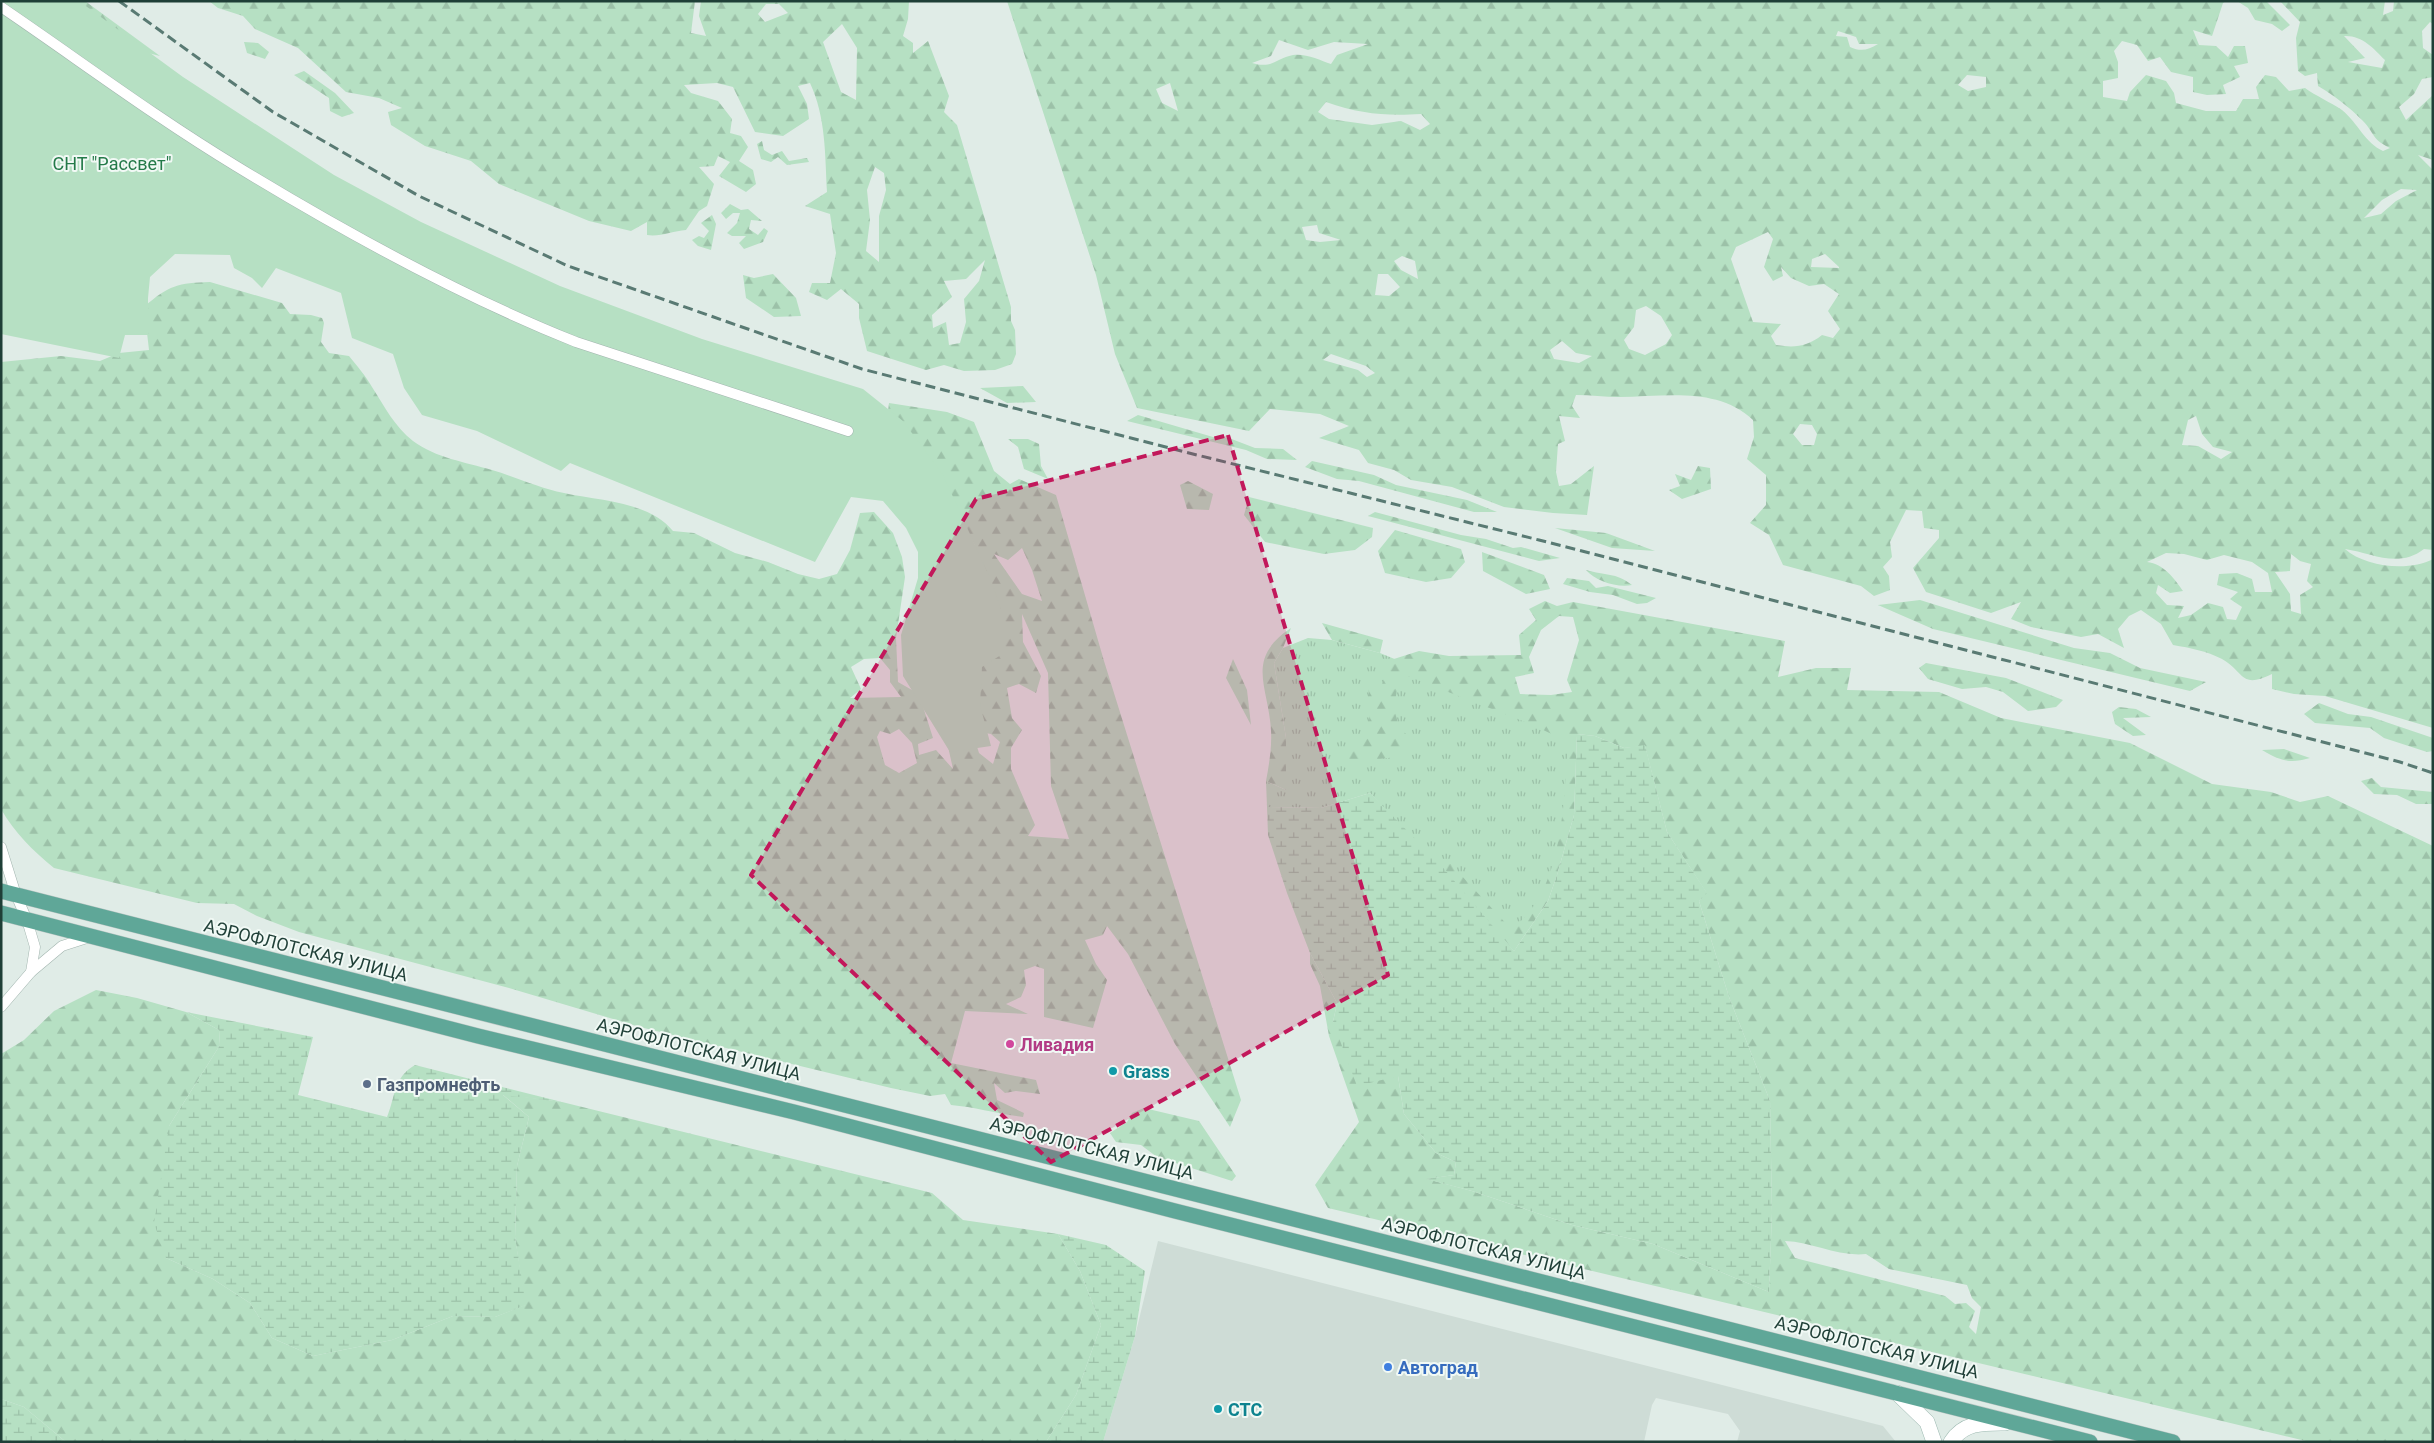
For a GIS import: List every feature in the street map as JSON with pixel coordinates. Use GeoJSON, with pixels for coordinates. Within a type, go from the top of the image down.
{"type":"FeatureCollection","features":[{"type":"Feature","properties":{"kind":"main road","name":"АЭРОФЛОТСКАЯ УЛИЦА"},"geometry":{"type":"LineString","coordinates":[[9,893],[2173,1442]]}},
{"type":"Feature","properties":{"kind":"main road"},"geometry":{"type":"LineString","coordinates":[[1,913],[478,1036],[794,1112],[1175,1211],[2090,1442]]}},
{"type":"Feature","properties":{"kind":"street"},"geometry":{"type":"LineString","coordinates":[[1,7],[235,166],[360,238],[447,283],[538,327],[576,342],[848,431]]}},
{"type":"Feature","properties":{"kind":"street"},"geometry":{"type":"LineString","coordinates":[[1,846],[9,893],[27,920],[35,947],[31,972]]}},
{"type":"Feature","properties":{"kind":"street"},"geometry":{"type":"LineString","coordinates":[[1,1007],[31,972],[62,946],[90,937]]}},
{"type":"Feature","properties":{"kind":"street"},"geometry":{"type":"LineString","coordinates":[[1897,1393],[1927,1422],[1934,1442]]}},
{"type":"Feature","properties":{"kind":"street"},"geometry":{"type":"LineString","coordinates":[[1951,1442],[1962,1430],[1976,1424],[2017,1423]]}},
{"type":"Feature","properties":{"kind":"highlighted area"},"geometry":{"type":"Polygon","coordinates":[[[1228,435],[1388,975],[1051,1162],[751,875],[976,499],[1228,435]]]}},
{"type":"Feature","properties":{"kind":"shaded area","name":"Автоград"},"geometry":{"type":"Polygon","coordinates":[[[1158,1241],[1883,1426],[1896,1442],[1737,1442],[1740,1431],[1728,1414],[1656,1398],[1652,1405],[1644,1442],[1103,1442],[1135,1336],[1158,1241]]]}},
{"type":"Feature","properties":{"kind":"green space","name":"СНТ \"Рассвет\""},"geometry":{"type":"Polygon","coordinates":[[[1,1],[79,1],[183,77],[334,175],[421,222],[560,286],[702,339],[863,389],[903,421],[943,475],[991,580],[1001,609],[1001,655],[982,667],[980,705],[991,746],[950,752],[903,676],[901,635],[918,578],[918,552],[906,528],[883,501],[851,497],[815,562],[570,463],[561,471],[477,431],[422,415],[404,388],[393,354],[352,338],[341,293],[276,268],[262,288],[252,278],[234,268],[230,255],[175,254],[150,277],[148,335],[125,335],[119,358],[1,334],[1,1]]]}},
{"type":"Feature","properties":{"kind":"green space"},"geometry":{"type":"Polygon","coordinates":[[[70,1],[85,1],[160,56],[144,52],[70,1]]]}},
{"type":"Feature","properties":{"kind":"green space"},"geometry":{"type":"Polygon","coordinates":[[[209,1],[695,1],[691,33],[706,36],[699,16],[701,1],[909,1],[908,19],[903,36],[913,43],[913,53],[928,41],[949,96],[944,112],[957,125],[1011,307],[1011,321],[1015,330],[1016,354],[1012,364],[995,370],[964,371],[944,365],[926,370],[867,351],[859,318],[859,304],[841,289],[827,300],[809,292],[812,283],[830,283],[836,253],[830,214],[805,206],[827,192],[822,123],[810,83],[798,86],[807,104],[809,119],[783,136],[755,132],[733,87],[717,83],[684,85],[691,93],[718,101],[732,119],[730,133],[741,136],[748,147],[739,161],[753,170],[756,184],[746,192],[719,176],[730,162],[718,156],[714,166],[699,167],[714,184],[707,206],[699,211],[686,230],[647,235],[647,222],[631,231],[589,221],[499,184],[471,161],[425,146],[391,125],[388,112],[402,108],[379,98],[346,92],[298,48],[255,29],[243,16],[218,8],[209,1]],[[766,4],[758,14],[765,22],[788,13],[779,4],[766,4]],[[842,24],[823,42],[841,92],[856,100],[857,48],[842,24]],[[875,167],[867,190],[870,220],[866,251],[879,262],[879,216],[886,190],[884,173],[875,167]],[[985,260],[966,279],[944,281],[952,297],[932,315],[933,328],[946,322],[949,345],[960,343],[966,322],[964,299],[979,281],[985,260]]]}},
{"type":"Feature","properties":{"kind":"green space"},"geometry":{"type":"Polygon","coordinates":[[[1007,1],[2226,1],[2223,3],[2212,36],[2193,30],[2199,45],[2216,46],[2228,57],[2234,46],[2245,46],[2248,63],[2234,66],[2240,77],[2223,85],[2226,94],[2207,95],[2193,92],[2193,77],[2171,72],[2160,57],[2148,61],[2137,45],[2122,41],[2114,51],[2118,62],[2118,78],[2103,81],[2103,97],[2127,101],[2130,92],[2146,75],[2166,81],[2174,93],[2176,103],[2206,111],[2236,111],[2243,99],[2259,99],[2256,87],[2265,75],[2276,77],[2289,91],[2305,88],[2342,110],[2371,143],[2383,151],[2390,148],[2376,138],[2352,111],[2318,86],[2317,73],[2305,76],[2298,71],[2296,38],[2300,22],[2280,1],[2385,1],[2383,15],[2393,11],[2394,1],[2433,1],[2433,24],[2430,22],[2422,31],[2423,48],[2433,55],[2433,77],[2422,79],[2414,94],[2399,107],[2406,120],[2433,95],[2433,160],[2418,155],[2433,170],[2433,550],[2424,549],[2414,555],[2395,559],[2345,549],[2364,560],[2388,566],[2412,565],[2433,559],[2433,728],[2325,696],[2294,694],[2272,689],[2272,674],[2254,680],[2248,679],[2216,656],[2173,645],[2161,624],[2141,610],[2129,616],[2118,629],[2124,648],[2098,634],[2081,637],[2031,627],[2011,619],[2021,602],[1991,613],[1926,592],[1913,568],[1939,538],[1939,530],[1924,528],[1922,511],[1906,510],[1890,542],[1892,557],[1883,567],[1889,576],[1890,590],[1874,596],[1861,586],[1783,565],[1769,535],[1750,523],[1766,505],[1766,475],[1747,459],[1754,437],[1753,420],[1739,409],[1707,398],[1672,395],[1619,397],[1576,395],[1572,406],[1580,418],[1559,416],[1565,441],[1558,444],[1556,472],[1559,486],[1571,484],[1594,466],[1587,515],[1504,507],[1452,487],[1411,480],[1394,470],[1368,463],[1359,450],[1319,438],[1349,426],[1320,414],[1270,409],[1249,431],[1137,408],[1115,354],[1096,275],[1007,1]],[[1838,31],[1836,36],[1847,37],[1850,47],[1864,50],[1878,44],[1859,44],[1856,37],[1838,31]],[[2344,36],[2365,58],[2348,62],[2382,68],[2385,60],[2372,47],[2362,40],[2344,36]],[[1279,40],[1271,56],[1252,63],[1259,65],[1269,64],[1293,55],[1312,57],[1331,64],[1337,55],[1368,44],[1334,42],[1308,50],[1279,40]],[[1967,75],[1958,85],[1968,91],[1986,87],[1986,77],[1967,75]],[[1170,83],[1156,89],[1162,103],[1178,111],[1170,83]],[[1326,102],[1318,112],[1329,119],[1372,125],[1401,121],[1420,130],[1430,124],[1421,114],[1396,115],[1373,113],[1326,102]],[[2401,189],[2382,200],[2364,218],[2381,214],[2396,201],[2417,190],[2401,189]],[[1317,225],[1302,227],[1306,240],[1320,242],[1341,240],[1319,233],[1317,225]],[[1768,232],[1736,247],[1731,259],[1753,322],[1781,324],[1771,336],[1776,345],[1783,346],[1806,344],[1822,335],[1833,338],[1840,329],[1828,311],[1839,294],[1824,284],[1809,286],[1791,278],[1781,267],[1783,276],[1773,281],[1764,267],[1773,239],[1768,232]],[[1825,254],[1812,259],[1811,267],[1839,268],[1825,254]],[[1402,256],[1394,261],[1401,270],[1418,279],[1415,261],[1402,256]],[[1378,274],[1375,295],[1389,296],[1400,287],[1388,274],[1378,274]],[[1646,306],[1636,310],[1634,327],[1624,340],[1629,349],[1645,355],[1666,344],[1672,335],[1661,316],[1646,306]],[[1562,341],[1550,350],[1554,359],[1579,363],[1592,356],[1576,353],[1562,341]],[[1331,354],[1323,360],[1358,370],[1367,377],[1375,373],[1366,366],[1331,354]],[[2196,416],[2188,420],[2182,445],[2198,446],[2221,459],[2232,452],[2213,447],[2202,434],[2196,416]],[[1800,424],[1793,434],[1802,445],[1814,445],[1817,434],[1812,425],[1800,424]],[[2166,553],[2147,562],[2163,569],[2183,591],[2170,593],[2158,585],[2156,593],[2167,605],[2184,606],[2178,618],[2191,615],[2208,603],[2223,607],[2227,619],[2236,620],[2242,607],[2230,599],[2238,592],[2217,585],[2219,574],[2237,573],[2252,579],[2255,592],[2272,592],[2268,573],[2252,562],[2224,555],[2207,560],[2184,554],[2166,553]],[[2291,554],[2290,571],[2275,572],[2290,594],[2291,611],[2301,614],[2300,595],[2313,587],[2307,581],[2311,564],[2300,561],[2291,554]]]}},
{"type":"Feature","properties":{"kind":"green space"},"geometry":{"type":"Polygon","coordinates":[[[2237,1],[2267,2],[2290,25],[2282,31],[2272,24],[2255,20],[2248,8],[2237,1]]]}},
{"type":"Feature","properties":{"kind":"green space"},"geometry":{"type":"Polygon","coordinates":[[[244,42],[258,43],[269,52],[265,59],[247,53],[244,42]]]}},
{"type":"Feature","properties":{"kind":"green space"},"geometry":{"type":"Polygon","coordinates":[[[304,71],[335,93],[354,113],[342,117],[330,111],[329,98],[294,75],[304,71]]]}},
{"type":"Feature","properties":{"kind":"green space"},"geometry":{"type":"Polygon","coordinates":[[[762,141],[764,150],[772,155],[782,151],[789,161],[807,158],[809,162],[787,165],[778,157],[771,162],[761,159],[757,144],[762,141]]]}},
{"type":"Feature","properties":{"kind":"green space"},"geometry":{"type":"Polygon","coordinates":[[[730,204],[741,210],[748,209],[762,221],[751,220],[749,229],[758,235],[764,228],[768,231],[763,242],[744,249],[739,243],[746,236],[732,236],[727,233],[737,223],[740,213],[733,213],[726,219],[721,213],[730,204]]]}},
{"type":"Feature","properties":{"kind":"green space"},"geometry":{"type":"Polygon","coordinates":[[[712,215],[716,224],[711,250],[698,246],[692,240],[699,236],[704,238],[709,231],[701,223],[712,215]]]}},
{"type":"Feature","properties":{"kind":"green space"},"geometry":{"type":"Polygon","coordinates":[[[773,274],[796,298],[801,316],[774,317],[746,298],[743,275],[754,278],[773,274]]]}},
{"type":"Feature","properties":{"kind":"green space"},"geometry":{"type":"Polygon","coordinates":[[[199,282],[210,282],[282,303],[290,314],[311,315],[322,318],[324,323],[321,342],[329,353],[349,356],[367,379],[400,429],[422,447],[441,456],[492,470],[555,491],[637,508],[663,521],[673,531],[694,533],[735,553],[819,579],[837,574],[850,550],[860,513],[874,512],[893,533],[902,557],[905,577],[896,638],[898,682],[919,694],[933,738],[918,744],[919,755],[936,750],[953,769],[941,715],[975,546],[948,491],[888,411],[889,403],[947,412],[974,422],[994,471],[1010,484],[1019,479],[1056,495],[1104,661],[1241,1100],[1230,1127],[1175,1044],[1128,954],[1107,926],[1103,935],[1085,940],[1096,964],[1107,980],[1093,1028],[1044,1017],[1044,969],[1035,966],[1024,970],[1026,985],[1021,997],[1006,1004],[1028,1014],[965,1011],[951,1063],[1036,1080],[1040,1094],[1016,1091],[1005,1093],[994,1083],[997,1100],[1024,1113],[1023,1117],[951,1105],[945,1094],[930,1096],[891,1088],[640,1027],[509,988],[299,932],[257,916],[234,904],[197,903],[54,868],[24,841],[1,809],[1,362],[61,356],[100,361],[119,353],[149,350],[144,307],[167,290],[199,282]],[[1022,548],[1008,560],[994,554],[1022,594],[1042,601],[1032,570],[1022,548]],[[1022,614],[1023,642],[1041,676],[1036,693],[1019,684],[1007,688],[1012,718],[1022,730],[1011,748],[1011,769],[1035,825],[1028,836],[1069,839],[1051,786],[1048,673],[1022,614]],[[880,658],[864,659],[851,667],[861,689],[850,698],[901,697],[890,682],[890,670],[880,658]],[[899,729],[890,734],[880,731],[877,737],[885,765],[899,773],[917,763],[912,743],[899,729]],[[979,732],[975,740],[979,753],[993,764],[1000,742],[991,734],[979,732]]]}},
{"type":"Feature","properties":{"kind":"green space"},"geometry":{"type":"Polygon","coordinates":[[[1023,386],[1036,402],[1007,403],[980,388],[1023,386]]]}},
{"type":"Feature","properties":{"kind":"green space"},"geometry":{"type":"Polygon","coordinates":[[[1138,415],[1213,437],[1229,438],[1255,448],[1283,449],[1297,460],[1267,459],[1246,450],[1127,421],[1138,415]]]}},
{"type":"Feature","properties":{"kind":"green space"},"geometry":{"type":"Polygon","coordinates":[[[1008,439],[1028,439],[1039,444],[1041,466],[1048,479],[1024,469],[1018,447],[1008,439]]]}},
{"type":"Feature","properties":{"kind":"green space"},"geometry":{"type":"Polygon","coordinates":[[[1312,461],[1374,475],[1396,485],[1467,500],[1497,512],[1474,512],[1359,481],[1337,479],[1305,467],[1312,461]]]}},
{"type":"Feature","properties":{"kind":"green space"},"geometry":{"type":"Polygon","coordinates":[[[1698,466],[1710,468],[1711,489],[1682,499],[1669,490],[1680,486],[1675,474],[1691,480],[1698,466]]]}},
{"type":"Feature","properties":{"kind":"green space"},"geometry":{"type":"Polygon","coordinates":[[[1188,481],[1213,494],[1209,510],[1187,509],[1180,485],[1188,481]]]}},
{"type":"Feature","properties":{"kind":"green space"},"geometry":{"type":"Polygon","coordinates":[[[1249,497],[1373,528],[1372,537],[1355,550],[1324,554],[1265,542],[1244,515],[1249,497]]]}},
{"type":"Feature","properties":{"kind":"green space"},"geometry":{"type":"Polygon","coordinates":[[[1375,512],[1461,535],[1486,539],[1513,548],[1521,547],[1560,558],[1539,561],[1368,516],[1375,512]]]}},
{"type":"Feature","properties":{"kind":"green space"},"geometry":{"type":"Polygon","coordinates":[[[1555,528],[1606,533],[1655,551],[1612,548],[1555,528]]]}},
{"type":"Feature","properties":{"kind":"green space"},"geometry":{"type":"Polygon","coordinates":[[[1395,530],[1461,549],[1465,562],[1451,578],[1426,582],[1385,573],[1378,551],[1395,530]]]}},
{"type":"Feature","properties":{"kind":"green space"},"geometry":{"type":"Polygon","coordinates":[[[1482,552],[1544,575],[1550,589],[1526,594],[1483,571],[1482,552]]]}},
{"type":"Feature","properties":{"kind":"green space"},"geometry":{"type":"Polygon","coordinates":[[[1586,570],[1615,576],[1632,585],[1607,583],[1586,570]]]}},
{"type":"Feature","properties":{"kind":"green space"},"geometry":{"type":"Polygon","coordinates":[[[1567,578],[1589,581],[1596,588],[1608,586],[1656,598],[1647,603],[1637,604],[1613,595],[1590,592],[1563,584],[1567,578]]]}},
{"type":"Feature","properties":{"kind":"green space"},"geometry":{"type":"Polygon","coordinates":[[[1920,600],[2074,648],[2110,653],[2140,668],[2206,682],[2190,691],[1933,629],[1878,605],[1920,600]]]}},
{"type":"Feature","properties":{"kind":"green space"},"geometry":{"type":"Polygon","coordinates":[[[1545,601],[1557,606],[1573,602],[1785,641],[1778,677],[1816,668],[1851,668],[1847,690],[1939,692],[2001,718],[2130,743],[2212,784],[2271,792],[2300,802],[2328,796],[2433,846],[2433,1442],[2310,1442],[1328,1208],[1315,1185],[1359,1122],[1329,1036],[1320,986],[1310,964],[1310,953],[1337,1003],[1333,1022],[1398,1076],[1404,1114],[1436,1153],[1456,1162],[1454,1175],[1427,1179],[1472,1191],[1572,1225],[1653,1244],[1769,1292],[1772,1213],[1770,1101],[1729,997],[1699,901],[1706,892],[1667,832],[1645,746],[1624,748],[1595,736],[1577,734],[1574,815],[1557,875],[1548,901],[1514,951],[1439,863],[1448,861],[1512,930],[1535,904],[1552,868],[1564,804],[1568,742],[1533,725],[1402,674],[1395,706],[1400,727],[1410,737],[1404,756],[1380,759],[1346,768],[1329,753],[1353,752],[1357,739],[1368,734],[1370,709],[1368,682],[1381,687],[1384,679],[1375,665],[1419,651],[1449,656],[1521,655],[1519,635],[1536,620],[1529,609],[1545,601]],[[1559,616],[1541,630],[1529,657],[1534,673],[1515,677],[1520,694],[1551,695],[1572,692],[1567,680],[1579,640],[1573,617],[1559,616]],[[1785,1241],[1795,1258],[1945,1296],[1955,1304],[1966,1303],[1975,1311],[1969,1327],[1976,1334],[1981,1307],[1972,1298],[1967,1285],[1889,1269],[1866,1254],[1845,1253],[1785,1241]]]}},
{"type":"Feature","properties":{"kind":"green space"},"geometry":{"type":"Polygon","coordinates":[[[1322,623],[1383,640],[1380,653],[1332,640],[1322,623]]]}},
{"type":"Feature","properties":{"kind":"green space"},"geometry":{"type":"Polygon","coordinates":[[[1291,628],[1283,648],[1274,663],[1286,738],[1286,790],[1266,781],[1271,737],[1264,687],[1263,663],[1268,651],[1291,628]]]}},
{"type":"Feature","properties":{"kind":"green space"},"geometry":{"type":"Polygon","coordinates":[[[1308,638],[1332,640],[1380,653],[1577,734],[1557,875],[1514,951],[1370,793],[1321,808],[1267,807],[1266,781],[1286,790],[1286,738],[1274,663],[1283,648],[1308,638]]]}},
{"type":"Feature","properties":{"kind":"green space"},"geometry":{"type":"Polygon","coordinates":[[[1233,659],[1247,690],[1251,725],[1226,678],[1233,659]]]}},
{"type":"Feature","properties":{"kind":"green space"},"geometry":{"type":"Polygon","coordinates":[[[1926,663],[2006,678],[2063,700],[2056,707],[2028,711],[2003,692],[1986,687],[1962,689],[1928,679],[1919,668],[1926,663]]]}},
{"type":"Feature","properties":{"kind":"green space"},"geometry":{"type":"Polygon","coordinates":[[[2319,703],[2348,714],[2371,717],[2433,738],[2433,751],[2427,752],[2384,738],[2370,728],[2315,723],[2304,714],[2319,703]]]}},
{"type":"Feature","properties":{"kind":"green space"},"geometry":{"type":"Polygon","coordinates":[[[2119,707],[2136,709],[2151,717],[2123,718],[2146,735],[2133,736],[2115,724],[2112,712],[2119,707]]]}},
{"type":"Feature","properties":{"kind":"green space"},"geometry":{"type":"Polygon","coordinates":[[[1577,734],[1595,736],[1624,748],[1645,745],[1667,832],[1707,893],[1699,901],[1729,997],[1770,1101],[1772,1213],[1769,1292],[1653,1244],[1572,1225],[1472,1191],[1426,1179],[1454,1175],[1456,1162],[1436,1153],[1404,1114],[1398,1076],[1357,1086],[1333,1022],[1337,1003],[1310,953],[1287,893],[1268,835],[1267,807],[1321,808],[1370,793],[1439,863],[1514,951],[1548,901],[1557,875],[1574,815],[1577,734]]]}},
{"type":"Feature","properties":{"kind":"green space"},"geometry":{"type":"Polygon","coordinates":[[[2284,749],[2310,758],[2296,761],[2285,760],[2262,750],[2284,749]]]}},
{"type":"Feature","properties":{"kind":"green space"},"geometry":{"type":"Polygon","coordinates":[[[2372,778],[2381,787],[2433,792],[2433,804],[2416,804],[2397,795],[2374,794],[2361,781],[2372,778]]]}},
{"type":"Feature","properties":{"kind":"green space"},"geometry":{"type":"Polygon","coordinates":[[[96,990],[137,998],[186,1012],[219,1030],[220,1045],[169,1126],[166,1258],[213,1279],[250,1303],[272,1338],[313,1356],[392,1340],[453,1316],[495,1317],[525,1305],[515,1237],[517,1166],[529,1117],[502,1094],[562,1102],[932,1193],[963,1220],[1058,1234],[1080,1271],[1101,1325],[1076,1395],[1046,1442],[66,1442],[24,1407],[1,1399],[1,1054],[24,1040],[54,1011],[96,990]]]}},
{"type":"Feature","properties":{"kind":"green space"},"geometry":{"type":"Polygon","coordinates":[[[186,1012],[313,1037],[298,1095],[387,1117],[399,1081],[415,1065],[562,1102],[503,1095],[529,1117],[517,1166],[515,1237],[526,1305],[495,1317],[453,1316],[392,1340],[313,1356],[272,1338],[250,1303],[213,1279],[166,1258],[154,1223],[169,1126],[220,1045],[219,1030],[186,1012]]]}},
{"type":"Feature","properties":{"kind":"green space"},"geometry":{"type":"Polygon","coordinates":[[[1144,1108],[1199,1121],[1236,1176],[1232,1181],[1157,1157],[1141,1145],[1116,1142],[1110,1133],[1127,1122],[1132,1113],[1144,1108]]]}},
{"type":"Feature","properties":{"kind":"green space"},"geometry":{"type":"Polygon","coordinates":[[[1058,1234],[1106,1245],[1145,1271],[1135,1336],[1103,1442],[1046,1442],[1076,1395],[1101,1325],[1080,1271],[1058,1234]]]}},
{"type":"Feature","properties":{"kind":"green space"},"geometry":{"type":"Polygon","coordinates":[[[1,1399],[24,1407],[66,1442],[1,1442],[1,1399]]]}},
{"type":"Feature","properties":{"kind":"railway"},"geometry":{"type":"LineString","coordinates":[[119,1],[273,112],[419,196],[568,266],[862,369],[1539,540],[2400,762],[2433,773]]}},
{"type":"Feature","properties":{"kind":"place","name":"Ливадия"},"geometry":{"type":"Point","coordinates":[1010,1044]}},
{"type":"Feature","properties":{"kind":"place","name":"Grass"},"geometry":{"type":"Point","coordinates":[1113,1071]}},
{"type":"Feature","properties":{"kind":"place","name":"Газпромнефть"},"geometry":{"type":"Point","coordinates":[367,1084]}},
{"type":"Feature","properties":{"kind":"place","name":"Автоград"},"geometry":{"type":"Point","coordinates":[1388,1367]}},
{"type":"Feature","properties":{"kind":"place","name":"СТС"},"geometry":{"type":"Point","coordinates":[1218,1409]}}]}
